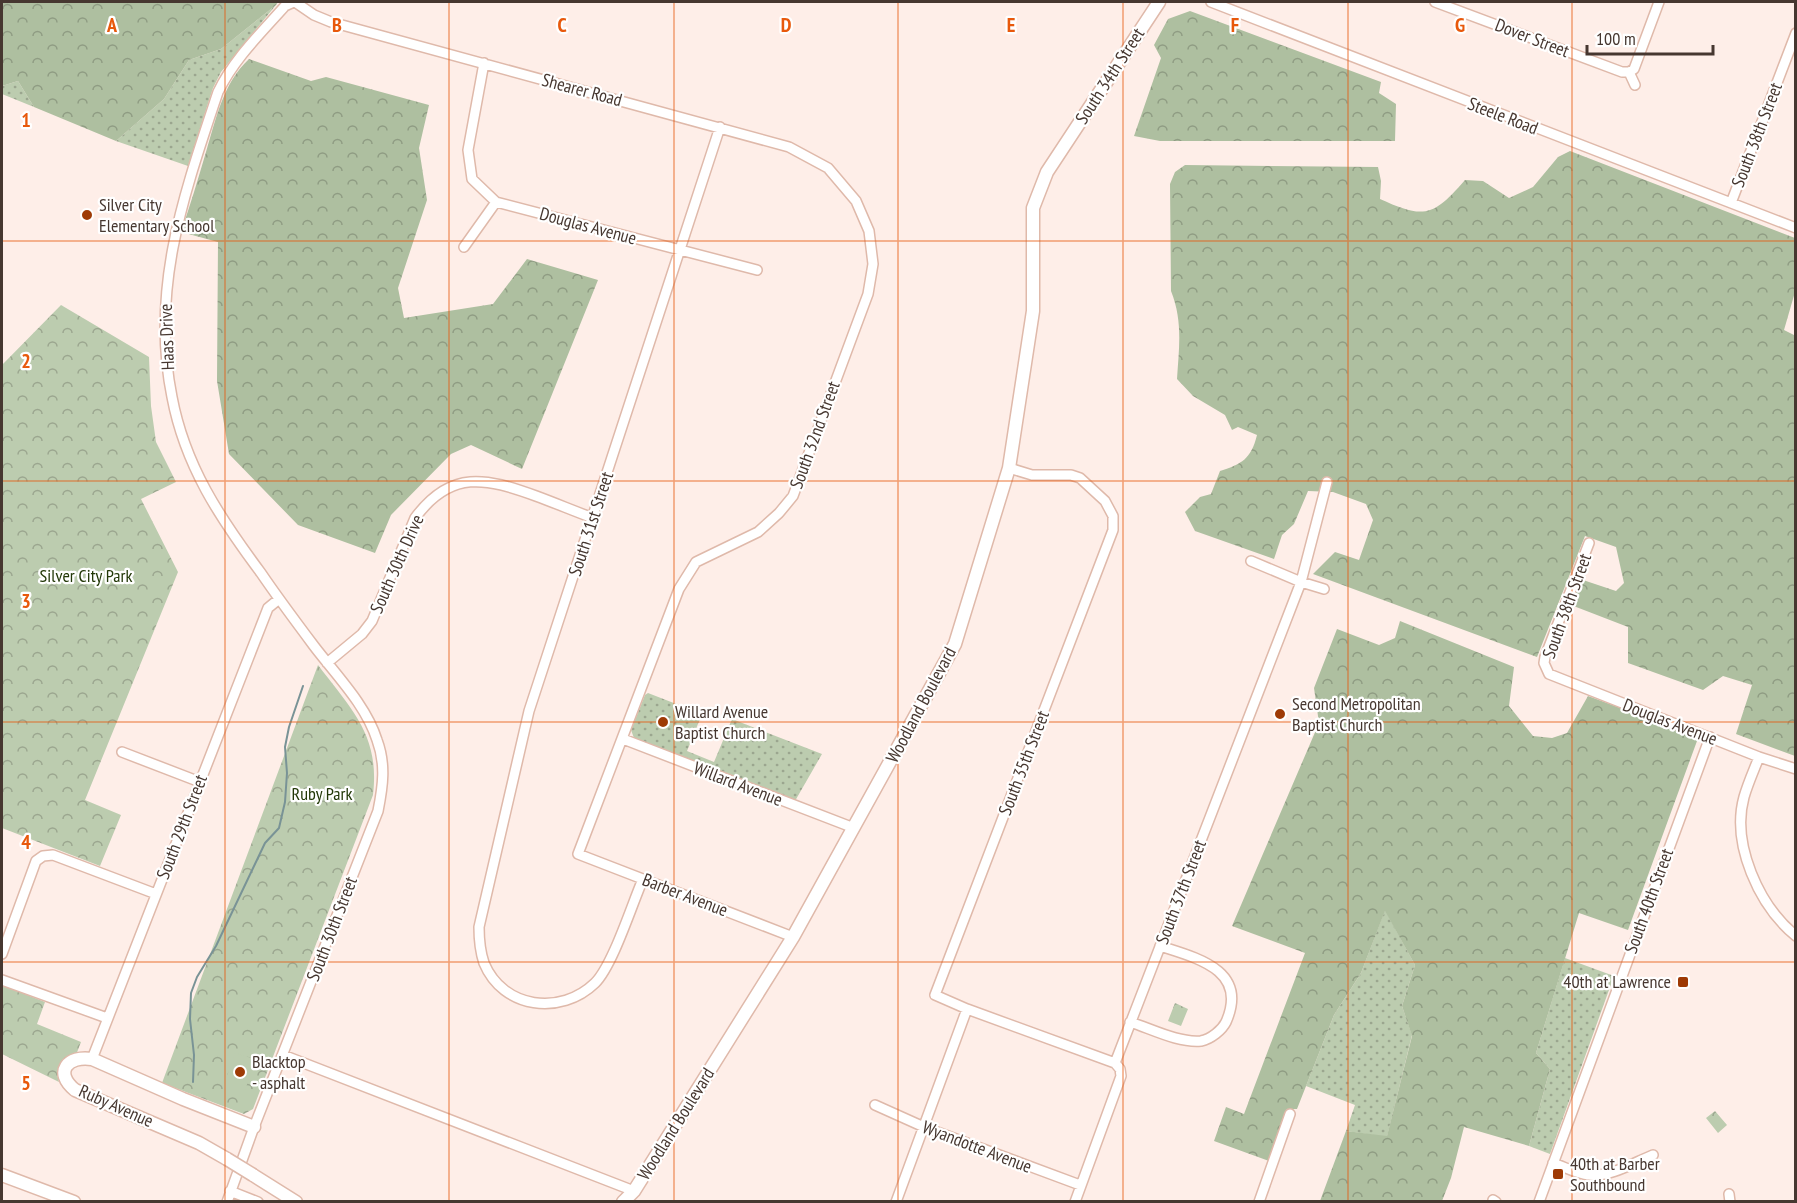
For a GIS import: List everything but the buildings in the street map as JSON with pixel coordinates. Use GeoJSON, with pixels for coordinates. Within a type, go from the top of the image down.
{"type":"FeatureCollection","features":[{"type":"Feature","properties":{"kind":"street","name":"Shearer Road"},"geometry":{"type":"LineString","coordinates":[[294,2],[314,15],[331,22],[789,147],[828,168],[856,201]]}},
{"type":"Feature","properties":{"kind":"street","name":"Haas Drive"},"geometry":{"type":"LineString","coordinates":[[294,2],[285,6],[243,53],[227,74],[218,92],[179,218],[170,255],[164,332],[172,399],[181,433],[207,496],[227,528],[327,663]]}},
{"type":"Feature","properties":{"kind":"street","name":"South 34th Street"},"geometry":{"type":"LineString","coordinates":[[1062,150],[1159,2]]}},
{"type":"Feature","properties":{"kind":"street","name":"Steele Road"},"geometry":{"type":"LineString","coordinates":[[1211,2],[1796,228]]}},
{"type":"Feature","properties":{"kind":"street","name":"Dover Street"},"geometry":{"type":"LineString","coordinates":[[1435,2],[1622,72],[1629,72]]}},
{"type":"Feature","properties":{"kind":"street"},"geometry":{"type":"LineString","coordinates":[[1635,85],[1629,72],[1634,69],[1659,2]]}},
{"type":"Feature","properties":{"kind":"street","name":"South 38th Street"},"geometry":{"type":"LineString","coordinates":[[1731,203],[1796,33]]}},
{"type":"Feature","properties":{"kind":"street"},"geometry":{"type":"LineString","coordinates":[[464,247],[496,202],[472,179],[468,150],[484,63]]}},
{"type":"Feature","properties":{"kind":"street","name":"South 31st Street"},"geometry":{"type":"LineString","coordinates":[[643,879],[609,962],[597,981],[581,995],[559,1004],[521,1000],[503,990],[485,964],[479,946],[479,927],[529,711],[720,127]]}},
{"type":"Feature","properties":{"kind":"street","name":"Woodland Boulevard"},"geometry":{"type":"LineString","coordinates":[[623,1202],[634,1191],[793,937],[955,644],[1009,468],[1033,311],[1033,208],[1041,183],[1062,150]]}},
{"type":"Feature","properties":{"kind":"street","name":"South 32nd Street"},"geometry":{"type":"LineString","coordinates":[[578,854],[672,604],[696,562],[758,532],[780,513],[793,496],[868,294],[873,264],[869,231],[856,201]]}},
{"type":"Feature","properties":{"kind":"street","name":"Douglas Avenue"},"geometry":{"type":"LineString","coordinates":[[496,202],[757,270]]}},
{"type":"Feature","properties":{"kind":"street","name":"South 35th Street"},"geometry":{"type":"LineString","coordinates":[[967,1009],[935,995],[1113,530],[1113,516],[1105,501],[1080,478],[1071,475],[1032,475],[1009,468]]}},
{"type":"Feature","properties":{"kind":"street","name":"South 30th Drive"},"geometry":{"type":"LineString","coordinates":[[327,663],[362,634],[372,621],[415,518],[424,506],[446,489],[477,481],[508,486],[593,518]]}},
{"type":"Feature","properties":{"kind":"street","name":"South 37th Street"},"geometry":{"type":"LineString","coordinates":[[1074,1202],[1121,1076],[1120,1069],[1115,1063],[1130,1022],[1301,582],[1327,482]]}},
{"type":"Feature","properties":{"kind":"street","name":"South 38th Street"},"geometry":{"type":"LineString","coordinates":[[1546,670],[1545,657],[1589,543]]}},
{"type":"Feature","properties":{"kind":"street"},"geometry":{"type":"LineString","coordinates":[[1251,561],[1324,589]]}},
{"type":"Feature","properties":{"kind":"street","name":"South 29th Street"},"geometry":{"type":"LineString","coordinates":[[92,1059],[268,608],[279,599]]}},
{"type":"Feature","properties":{"kind":"street","name":"South 30th Street"},"geometry":{"type":"LineString","coordinates":[[227,1202],[254,1127],[378,811],[383,790],[382,757],[377,737],[361,707],[327,663]]}},
{"type":"Feature","properties":{"kind":"street","name":"Douglas Avenue"},"geometry":{"type":"LineString","coordinates":[[1546,670],[1556,678],[1759,757],[1796,769]]}},
{"type":"Feature","properties":{"kind":"street","name":"South 40th Street"},"geometry":{"type":"LineString","coordinates":[[1539,1202],[1710,737]]}},
{"type":"Feature","properties":{"kind":"street","name":"Willard Avenue"},"geometry":{"type":"LineString","coordinates":[[622,740],[854,828]]}},
{"type":"Feature","properties":{"kind":"street"},"geometry":{"type":"LineString","coordinates":[[122,752],[200,782]]}},
{"type":"Feature","properties":{"kind":"street"},"geometry":{"type":"LineString","coordinates":[[1759,757],[1744,798],[1742,824],[1744,847],[1755,882],[1767,904],[1796,936]]}},
{"type":"Feature","properties":{"kind":"street","name":"Barber Avenue"},"geometry":{"type":"LineString","coordinates":[[578,854],[793,937]]}},
{"type":"Feature","properties":{"kind":"street"},"geometry":{"type":"LineString","coordinates":[[2,954],[36,861],[43,856],[53,855],[156,894]]}},
{"type":"Feature","properties":{"kind":"street"},"geometry":{"type":"LineString","coordinates":[[1130,1022],[1182,1039],[1203,1041],[1213,1036],[1223,1026],[1228,1016],[1232,995],[1220,971],[1202,960],[1160,946]]}},
{"type":"Feature","properties":{"kind":"street"},"geometry":{"type":"LineString","coordinates":[[2,980],[107,1018]]}},
{"type":"Feature","properties":{"kind":"street"},"geometry":{"type":"LineString","coordinates":[[896,1202],[967,1009],[1115,1063]]}},
{"type":"Feature","properties":{"kind":"street"},"geometry":{"type":"LineString","coordinates":[[283,1055],[634,1191]]}},
{"type":"Feature","properties":{"kind":"street","name":"Ruby Avenue"},"geometry":{"type":"LineString","coordinates":[[254,1127],[183,1100],[92,1059],[82,1057],[74,1060],[66,1065],[63,1074],[67,1083],[75,1090],[199,1143],[296,1202]]}},
{"type":"Feature","properties":{"kind":"street","name":"Wyandotte Avenue"},"geometry":{"type":"LineString","coordinates":[[875,1105],[924,1127],[1080,1185]]}},
{"type":"Feature","properties":{"kind":"street"},"geometry":{"type":"LineString","coordinates":[[1259,1202],[1290,1114]]}},
{"type":"Feature","properties":{"kind":"street"},"geometry":{"type":"LineString","coordinates":[[1553,1163],[1582,1174],[1604,1174],[1653,1155]]}},
{"type":"Feature","properties":{"kind":"street"},"geometry":{"type":"LineString","coordinates":[[2,1175],[74,1202]]}},
{"type":"Feature","properties":{"kind":"street"},"geometry":{"type":"LineString","coordinates":[[231,1191],[258,1202]]}},
{"type":"Feature","properties":{"kind":"green space"},"geometry":{"type":"Polygon","coordinates":[[[2,2],[278,2],[221,49],[189,60],[164,99],[116,141],[34,107],[18,81],[2,86],[2,2]]]}},
{"type":"Feature","properties":{"kind":"green space"},"geometry":{"type":"Polygon","coordinates":[[[276,5],[221,72],[213,88],[188,166],[116,141],[164,99],[189,60],[221,49],[276,5]]]}},
{"type":"Feature","properties":{"kind":"green space"},"geometry":{"type":"Polygon","coordinates":[[[1190,11],[1381,82],[1379,93],[1396,104],[1395,141],[1160,141],[1134,136],[1161,58],[1154,45],[1168,19],[1190,11]]]}},
{"type":"Feature","properties":{"kind":"green space"},"geometry":{"type":"Polygon","coordinates":[[[249,59],[311,81],[326,77],[429,105],[419,148],[427,200],[398,288],[404,318],[493,304],[527,259],[598,280],[522,469],[471,445],[451,454],[391,515],[375,553],[298,525],[229,454],[217,381],[218,242],[181,232],[217,114],[233,79],[249,59]]]}},
{"type":"Feature","properties":{"kind":"green space"},"geometry":{"type":"Polygon","coordinates":[[[18,81],[34,107],[2,94],[2,86],[18,81]]]}},
{"type":"Feature","properties":{"kind":"green space"},"geometry":{"type":"Polygon","coordinates":[[[1570,151],[1795,238],[1795,292],[1784,330],[1796,336],[1795,756],[1736,734],[1752,685],[1723,676],[1703,690],[1628,663],[1628,627],[1571,605],[1580,579],[1616,591],[1624,583],[1616,547],[1585,536],[1537,657],[1313,574],[1335,552],[1359,560],[1373,520],[1366,504],[1333,492],[1308,491],[1294,524],[1282,535],[1274,559],[1195,531],[1185,512],[1200,497],[1211,494],[1220,471],[1240,463],[1248,455],[1257,435],[1238,427],[1232,430],[1225,415],[1193,396],[1177,379],[1179,324],[1171,291],[1170,184],[1175,172],[1185,165],[1378,167],[1381,181],[1380,199],[1418,212],[1436,208],[1465,180],[1483,181],[1509,198],[1533,187],[1558,157],[1570,151]]]}},
{"type":"Feature","properties":{"kind":"green space","name":"Silver City Park"},"geometry":{"type":"Polygon","coordinates":[[[61,305],[149,357],[151,406],[156,442],[176,482],[141,499],[178,572],[85,800],[121,815],[100,866],[2,828],[2,365],[61,305]]]}},
{"type":"Feature","properties":{"kind":"green space"},"geometry":{"type":"Polygon","coordinates":[[[1400,621],[1514,667],[1509,706],[1533,736],[1552,738],[1567,733],[1588,696],[1694,735],[1697,741],[1628,930],[1579,913],[1536,1053],[1550,1069],[1529,1146],[1464,1127],[1451,1178],[1442,1201],[1320,1201],[1346,1131],[1387,1136],[1412,1036],[1402,1006],[1415,965],[1385,911],[1361,973],[1334,1015],[1297,1109],[1287,1109],[1269,1161],[1214,1141],[1226,1107],[1244,1114],[1305,953],[1232,926],[1319,723],[1314,688],[1337,629],[1379,645],[1395,638],[1400,621]]]}},
{"type":"Feature","properties":{"kind":"green space","name":"Ruby Park"},"geometry":{"type":"Polygon","coordinates":[[[318,665],[352,710],[368,739],[374,774],[373,795],[253,1109],[244,1114],[162,1083],[318,665]]]}},
{"type":"Feature","properties":{"kind":"green space"},"geometry":{"type":"Polygon","coordinates":[[[648,693],[702,714],[687,751],[714,762],[732,719],[822,754],[795,801],[634,738],[631,730],[645,695],[648,693]]]}},
{"type":"Feature","properties":{"kind":"green space"},"geometry":{"type":"Polygon","coordinates":[[[1385,910],[1415,965],[1402,1006],[1412,1035],[1387,1137],[1346,1131],[1355,1105],[1306,1086],[1334,1015],[1361,973],[1385,910]]]}},
{"type":"Feature","properties":{"kind":"green space"},"geometry":{"type":"Polygon","coordinates":[[[1565,958],[1614,976],[1550,1154],[1529,1146],[1550,1069],[1536,1053],[1565,958]]]}},
{"type":"Feature","properties":{"kind":"green space"},"geometry":{"type":"Polygon","coordinates":[[[2,985],[45,1002],[37,1024],[81,1042],[76,1055],[63,1059],[57,1074],[59,1082],[2,1054],[2,985]]]}},
{"type":"Feature","properties":{"kind":"green space"},"geometry":{"type":"Polygon","coordinates":[[[1175,1003],[1188,1009],[1181,1026],[1168,1021],[1175,1003]]]}},
{"type":"Feature","properties":{"kind":"green space","name":"Blacktop - asphalt"},"geometry":{"type":"Polygon","coordinates":[[[235,1053],[255,1059],[245,1091],[224,1084],[235,1053]]]}},
{"type":"Feature","properties":{"kind":"green space"},"geometry":{"type":"Polygon","coordinates":[[[1715,1111],[1727,1125],[1718,1133],[1706,1118],[1715,1111]]]}},
{"type":"Feature","properties":{"kind":"waterway"},"geometry":{"type":"LineString","coordinates":[[193,1082],[191,993],[265,843],[279,828],[285,802],[287,773],[285,747],[289,727],[303,686]]}},
{"type":"Feature","properties":{"kind":"place","name":"Silver City Elementary School"},"geometry":{"type":"Point","coordinates":[87,215]}},
{"type":"Feature","properties":{"kind":"place","name":"Second Metropolitan Baptist Church"},"geometry":{"type":"Point","coordinates":[1280,714]}},
{"type":"Feature","properties":{"kind":"place","name":"Willard Avenue Baptist Church"},"geometry":{"type":"Point","coordinates":[663,722]}},
{"type":"Feature","properties":{"kind":"place","name":"40th at Lawrence"},"geometry":{"type":"Point","coordinates":[1683,982]}},
{"type":"Feature","properties":{"kind":"place","name":"Blacktop - asphalt"},"geometry":{"type":"Point","coordinates":[240,1072]}},
{"type":"Feature","properties":{"kind":"place","name":"40th at Barber Southbound"},"geometry":{"type":"Point","coordinates":[1558,1174]}}]}
